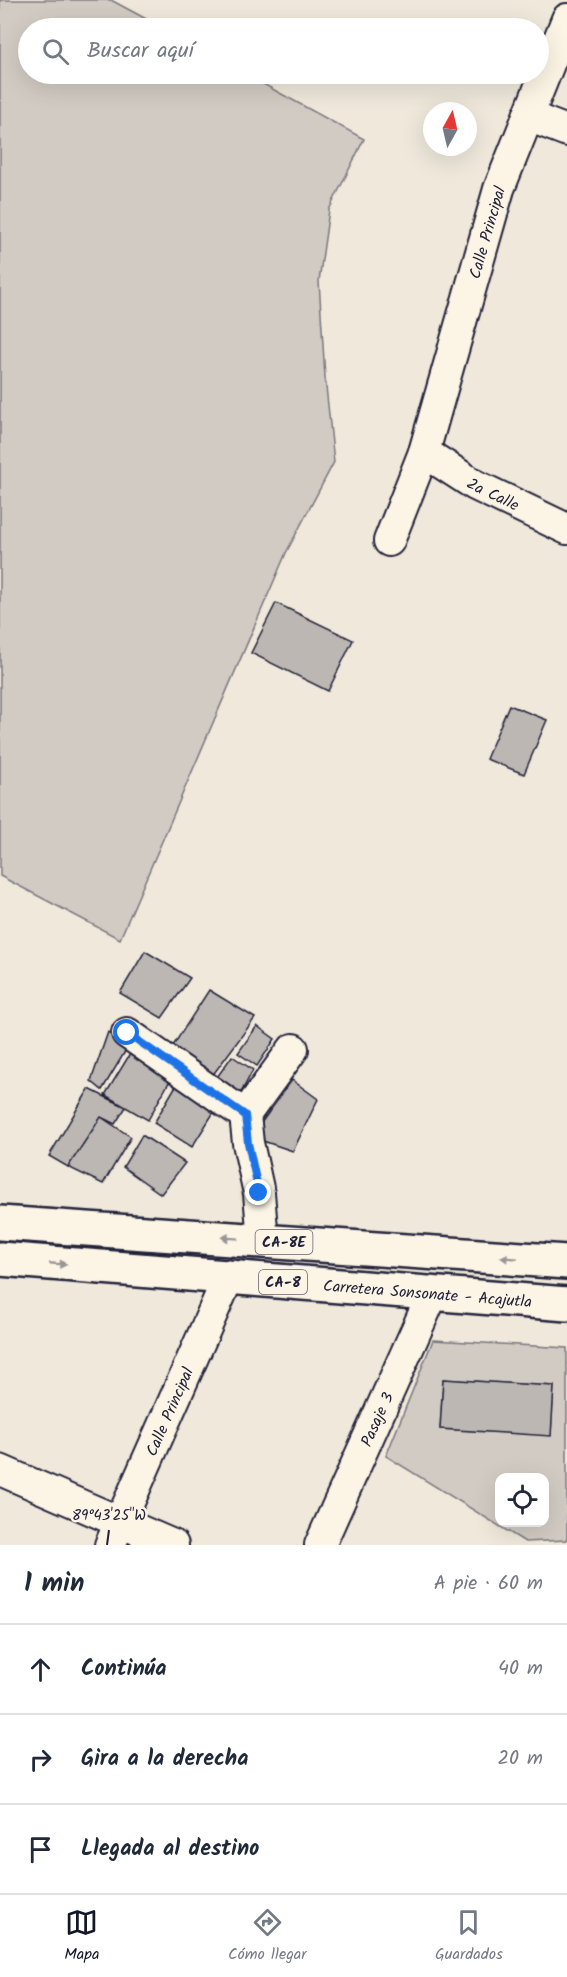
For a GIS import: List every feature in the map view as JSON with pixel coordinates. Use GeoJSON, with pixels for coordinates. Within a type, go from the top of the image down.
{"type":"FeatureCollection","features":[{"type":"Feature","properties":{"kind":"highway","name":"CA-8E"},"geometry":{"type":"LineString","coordinates":[[0,1223],[567,1262]]}},
{"type":"Feature","properties":{"kind":"highway","name":"Carretera Sonsonate - Acajutla"},"geometry":{"type":"LineString","coordinates":[[0,1259],[567,1304]]}},
{"type":"Feature","properties":{"kind":"street","name":"Calle Principal"},"geometry":{"type":"LineString","coordinates":[[549,64],[567,19]]}},
{"type":"Feature","properties":{"kind":"street","name":"Calle Principal"},"geometry":{"type":"LineString","coordinates":[[389,541],[424,452],[499,189],[541,84]]}},
{"type":"Feature","properties":{"kind":"street"},"geometry":{"type":"LineString","coordinates":[[528,116],[567,131]]}},
{"type":"Feature","properties":{"kind":"street","name":"2a Calle"},"geometry":{"type":"LineString","coordinates":[[424,452],[475,485],[567,529]]}},
{"type":"Feature","properties":{"kind":"street"},"geometry":{"type":"LineString","coordinates":[[127,1033],[245,1115]]}},
{"type":"Feature","properties":{"kind":"street"},"geometry":{"type":"LineString","coordinates":[[263,1241],[259,1193],[248,1143],[245,1115],[293,1048]]}},
{"type":"Feature","properties":{"kind":"street","name":"Calle Principal"},"geometry":{"type":"LineString","coordinates":[[115,1533],[228,1278]]}},
{"type":"Feature","properties":{"kind":"street","name":"Pasaje 3"},"geometry":{"type":"LineString","coordinates":[[320,1545],[433,1293]]}},
{"type":"Feature","properties":{"kind":"street"},"geometry":{"type":"LineString","coordinates":[[0,1470],[115,1533],[173,1545]]}},
{"type":"Feature","properties":{"kind":"shaded area"},"geometry":{"type":"Polygon","coordinates":[[[0,0],[111,0],[144,18],[18,18],[18,84],[263,84],[364,139],[329,210],[319,281],[325,377],[334,462],[286,553],[120,939],[0,876],[0,0]]]}},
{"type":"Feature","properties":{"kind":"shaded area"},"geometry":{"type":"Polygon","coordinates":[[[433,1340],[567,1348],[567,1540],[525,1542],[501,1527],[549,1527],[549,1473],[495,1473],[495,1523],[386,1456],[433,1340]],[[443,1379],[440,1429],[551,1435],[554,1386],[443,1379]]]}},
{"type":"Feature","properties":{"kind":"building"},"geometry":{"type":"Polygon","coordinates":[[[276,603],[353,640],[328,691],[251,653],[276,603]]]}},
{"type":"Feature","properties":{"kind":"building"},"geometry":{"type":"Polygon","coordinates":[[[509,705],[547,720],[524,774],[486,759],[509,705]]]}},
{"type":"Feature","properties":{"kind":"building"},"geometry":{"type":"Polygon","coordinates":[[[145,951],[190,978],[162,1018],[120,993],[145,951]]]}},
{"type":"Feature","properties":{"kind":"building"},"geometry":{"type":"Polygon","coordinates":[[[209,990],[255,1018],[212,1076],[171,1049],[209,990]]]}},
{"type":"Feature","properties":{"kind":"building"},"geometry":{"type":"Polygon","coordinates":[[[257,1026],[275,1039],[257,1066],[238,1053],[257,1026]]]}},
{"type":"Feature","properties":{"kind":"building"},"geometry":{"type":"Polygon","coordinates":[[[108,1032],[129,1045],[102,1090],[91,1081],[108,1032]]]}},
{"type":"Feature","properties":{"kind":"building"},"geometry":{"type":"Polygon","coordinates":[[[133,1049],[173,1075],[148,1120],[105,1095],[133,1049]]]}},
{"type":"Feature","properties":{"kind":"building"},"geometry":{"type":"Polygon","coordinates":[[[232,1056],[253,1070],[236,1102],[210,1087],[232,1056]]]}},
{"type":"Feature","properties":{"kind":"building"},"geometry":{"type":"Polygon","coordinates":[[[292,1080],[318,1099],[293,1151],[251,1137],[292,1080]]]}},
{"type":"Feature","properties":{"kind":"building"},"geometry":{"type":"Polygon","coordinates":[[[178,1082],[219,1104],[192,1147],[154,1123],[178,1082]]]}},
{"type":"Feature","properties":{"kind":"building"},"geometry":{"type":"Polygon","coordinates":[[[89,1089],[126,1107],[115,1124],[101,1117],[68,1167],[49,1156],[89,1089]]]}},
{"type":"Feature","properties":{"kind":"building"},"geometry":{"type":"Polygon","coordinates":[[[101,1117],[131,1137],[103,1184],[68,1167],[101,1117]]]}},
{"type":"Feature","properties":{"kind":"building"},"geometry":{"type":"Polygon","coordinates":[[[142,1135],[185,1163],[161,1194],[123,1167],[142,1135]]]}},
{"type":"Feature","properties":{"kind":"building"},"geometry":{"type":"Polygon","coordinates":[[[443,1379],[554,1386],[551,1436],[440,1429],[443,1379]]]}},
{"type":"Feature","properties":{"kind":"route"},"geometry":{"type":"LineString","coordinates":[[127,1033],[245,1115],[245,1128],[259,1193]]}}]}
